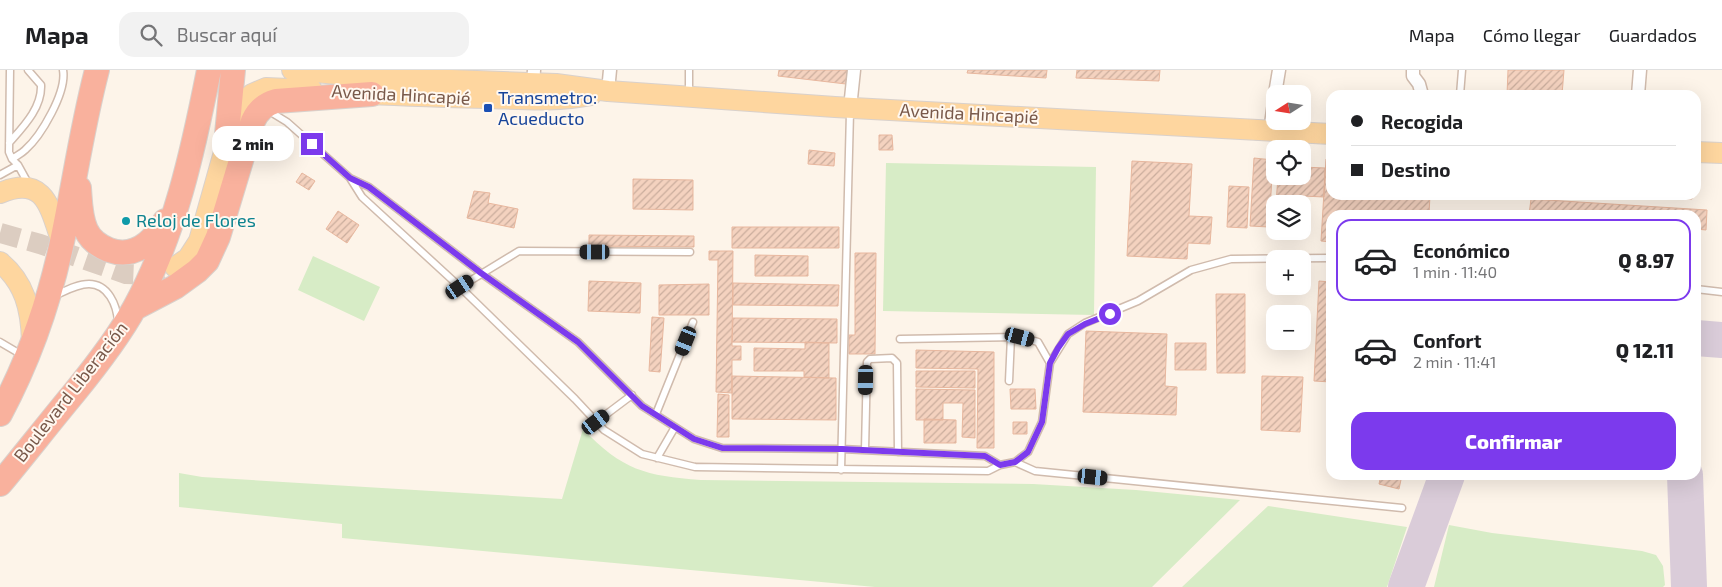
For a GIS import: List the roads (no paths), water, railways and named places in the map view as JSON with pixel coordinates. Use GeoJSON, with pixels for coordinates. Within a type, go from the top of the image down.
{"type":"FeatureCollection","features":[{"type":"Feature","properties":{"kind":"highway"},"geometry":{"type":"LineString","coordinates":[[3,404],[29,353],[48,299],[62,243],[88,104],[97,70]]}},
{"type":"Feature","properties":{"kind":"highway","name":"Boulevard Liberación"},"geometry":{"type":"LineString","coordinates":[[0,484],[108,351],[135,308],[172,223],[186,175],[210,70]]}},
{"type":"Feature","properties":{"kind":"highway"},"geometry":{"type":"LineString","coordinates":[[226,145],[233,70]]}},
{"type":"Feature","properties":{"kind":"highway"},"geometry":{"type":"LineString","coordinates":[[135,308],[175,287],[207,261],[218,237],[253,120],[262,107],[276,101],[372,94]]}},
{"type":"Feature","properties":{"kind":"highway"},"geometry":{"type":"LineString","coordinates":[[76,166],[86,230],[99,245],[118,253],[138,250],[154,236],[164,222],[186,175]]}},
{"type":"Feature","properties":{"kind":"main road","name":"Avenida Hincapié"},"geometry":{"type":"LineString","coordinates":[[292,70],[342,75],[472,78],[534,76],[556,84],[608,91],[689,97],[850,108],[1266,130]]}},
{"type":"Feature","properties":{"kind":"main road","name":"Avenida Hincapié"},"geometry":{"type":"LineString","coordinates":[[175,267],[188,258],[199,241],[226,145],[241,106],[248,97],[261,89],[551,100],[575,98],[608,91]]}},
{"type":"Feature","properties":{"kind":"main road","name":"Avenida Hincapié"},"geometry":{"type":"LineString","coordinates":[[1270,130],[1326,134]]}},
{"type":"Feature","properties":{"kind":"main road"},"geometry":{"type":"LineString","coordinates":[[1701,152],[1722,153]]}},
{"type":"Feature","properties":{"kind":"main road"},"geometry":{"type":"LineString","coordinates":[[0,193],[17,187],[30,187],[39,193],[48,205],[62,243]]}},
{"type":"Feature","properties":{"kind":"main road"},"geometry":{"type":"LineString","coordinates":[[0,262],[12,275],[26,298],[31,320],[29,353]]}},
{"type":"Feature","properties":{"kind":"street"},"geometry":{"type":"LineString","coordinates":[[608,91],[610,70]]}},
{"type":"Feature","properties":{"kind":"street"},"geometry":{"type":"LineString","coordinates":[[850,108],[854,70]]}},
{"type":"Feature","properties":{"kind":"street"},"geometry":{"type":"LineString","coordinates":[[1277,85],[1279,70]]}},
{"type":"Feature","properties":{"kind":"street"},"geometry":{"type":"LineString","coordinates":[[1413,70],[1413,76],[1421,90]]}},
{"type":"Feature","properties":{"kind":"street"},"geometry":{"type":"LineString","coordinates":[[1638,90],[1640,70]]}},
{"type":"Feature","properties":{"kind":"lane"},"geometry":{"type":"LineString","coordinates":[[10,70],[8,144],[12,160],[18,165],[30,187]]}},
{"type":"Feature","properties":{"kind":"lane"},"geometry":{"type":"LineString","coordinates":[[8,144],[23,128],[33,113],[41,93],[41,85],[28,70]]}},
{"type":"Feature","properties":{"kind":"lane"},"geometry":{"type":"LineString","coordinates":[[12,160],[26,150],[39,133],[60,95],[64,75],[63,70]]}},
{"type":"Feature","properties":{"kind":"lane"},"geometry":{"type":"LineString","coordinates":[[689,70],[689,97]]}},
{"type":"Feature","properties":{"kind":"lane"},"geometry":{"type":"LineString","coordinates":[[1460,90],[1462,70]]}},
{"type":"Feature","properties":{"kind":"lane"},"geometry":{"type":"LineString","coordinates":[[262,107],[287,122],[350,178],[362,197],[460,287],[604,430],[642,454],[695,467],[988,471],[1000,465],[1015,462],[1028,452],[1042,422],[1050,363],[1068,334],[1085,324],[1138,301],[1192,270],[1231,259],[1326,258]]}},
{"type":"Feature","properties":{"kind":"lane"},"geometry":{"type":"LineString","coordinates":[[841,470],[850,108]]}},
{"type":"Feature","properties":{"kind":"lane"},"geometry":{"type":"LineString","coordinates":[[0,175],[18,165]]}},
{"type":"Feature","properties":{"kind":"lane"},"geometry":{"type":"LineString","coordinates":[[350,178],[369,187],[481,273],[578,342],[642,406],[694,439],[722,448],[842,449],[985,456],[1000,465]]}},
{"type":"Feature","properties":{"kind":"lane"},"geometry":{"type":"LineString","coordinates":[[460,287],[519,251],[690,252]]}},
{"type":"Feature","properties":{"kind":"lane"},"geometry":{"type":"LineString","coordinates":[[48,299],[78,286],[90,284],[101,287],[115,303],[119,333]]}},
{"type":"Feature","properties":{"kind":"lane"},"geometry":{"type":"LineString","coordinates":[[1701,290],[1722,292]]}},
{"type":"Feature","properties":{"kind":"lane"},"geometry":{"type":"LineString","coordinates":[[656,414],[693,322]]}},
{"type":"Feature","properties":{"kind":"lane"},"geometry":{"type":"LineString","coordinates":[[1009,382],[1011,337]]}},
{"type":"Feature","properties":{"kind":"lane"},"geometry":{"type":"LineString","coordinates":[[900,339],[1020,337],[1038,342],[1050,363]]}},
{"type":"Feature","properties":{"kind":"lane"},"geometry":{"type":"LineString","coordinates":[[0,342],[29,353]]}},
{"type":"Feature","properties":{"kind":"lane"},"geometry":{"type":"LineString","coordinates":[[865,450],[867,362],[870,358],[892,358],[897,363],[898,452]]}},
{"type":"Feature","properties":{"kind":"lane"},"geometry":{"type":"LineString","coordinates":[[596,422],[632,395]]}},
{"type":"Feature","properties":{"kind":"lane"},"geometry":{"type":"LineString","coordinates":[[657,458],[675,427]]}},
{"type":"Feature","properties":{"kind":"lane"},"geometry":{"type":"LineString","coordinates":[[1015,462],[1036,471],[1402,508]]}},
{"type":"Feature","properties":{"kind":"tunnel"},"geometry":{"type":"LineString","coordinates":[[0,233],[40,244],[126,274],[150,275],[175,267]]}},
{"type":"Feature","properties":{"kind":"place","name":"Transmetro: Acueducto"},"geometry":{"type":"Point","coordinates":[488,108]}},
{"type":"Feature","properties":{"kind":"place","name":"Reloj de Flores"},"geometry":{"type":"Point","coordinates":[126,221]}}]}
